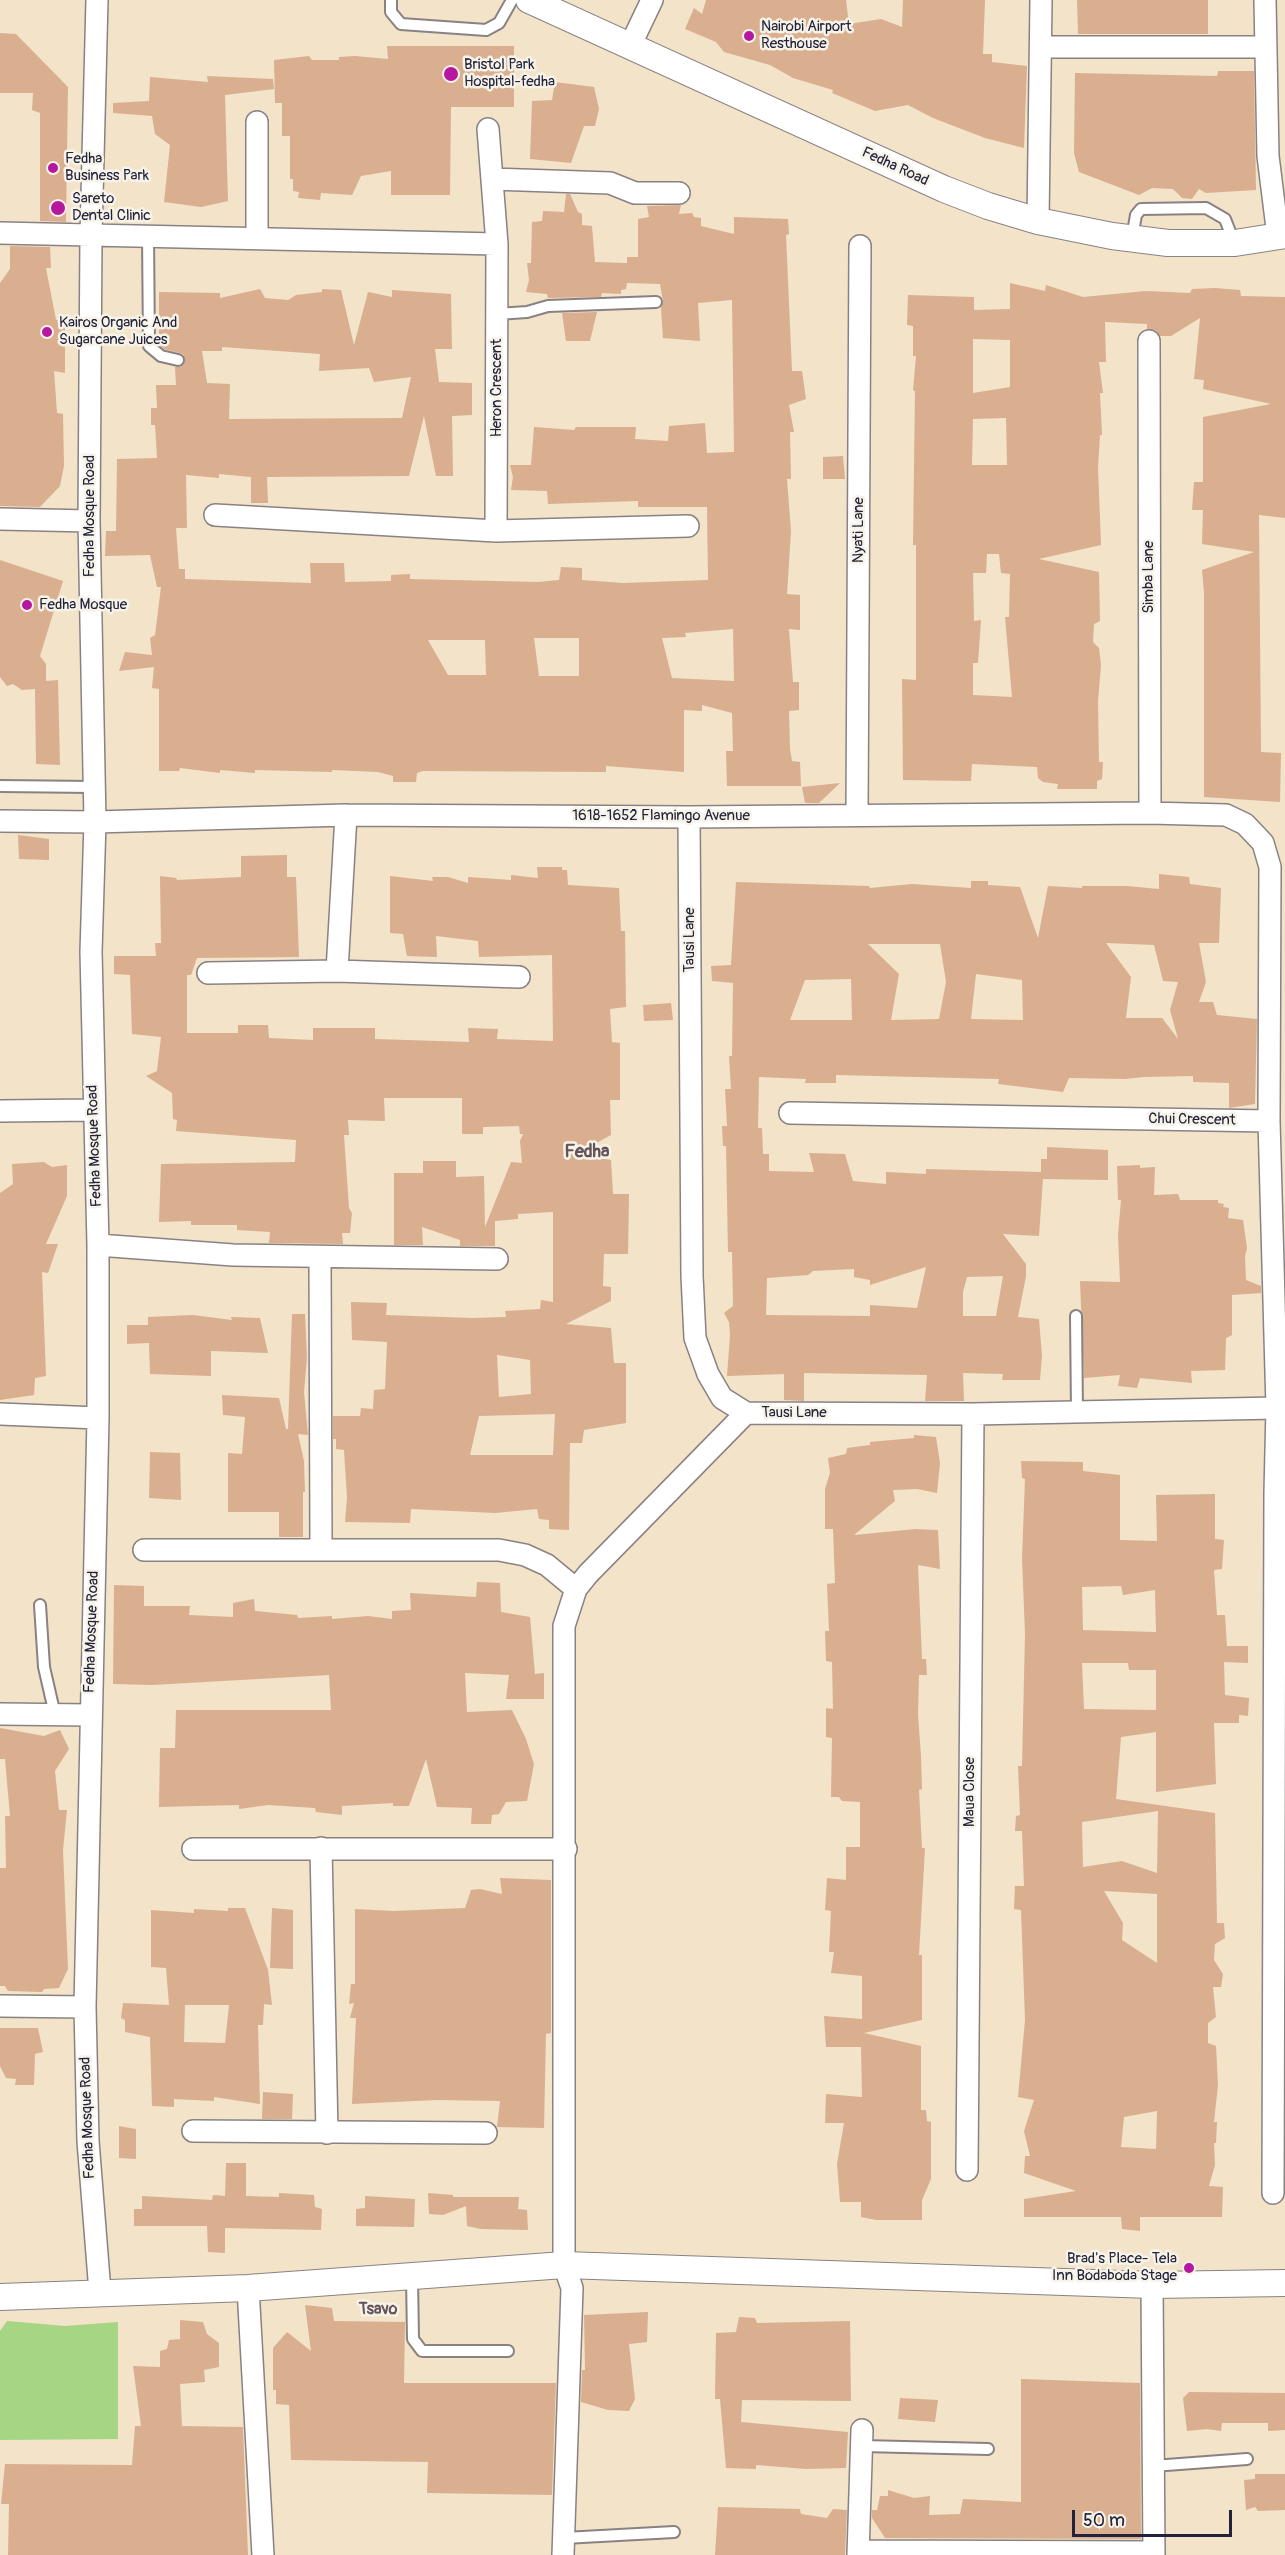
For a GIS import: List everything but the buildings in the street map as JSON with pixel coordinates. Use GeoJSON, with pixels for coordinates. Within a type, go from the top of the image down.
{"type":"FeatureCollection","features":[{"type":"Feature","properties":{"kind":"street","name":"Fedha Mosque Road"},"geometry":{"type":"LineString","coordinates":[[97,0],[91,234],[89,521],[95,822],[92,952],[93,1110],[98,1245],[98,1418],[85,2007],[87,2141],[100,2292]]}},
{"type":"Feature","properties":{"kind":"street","name":"Fedha Road"},"geometry":{"type":"LineString","coordinates":[[529,0],[631,44],[944,189],[1038,221],[1168,243],[1235,243],[1282,235]]}},
{"type":"Feature","properties":{"kind":"street"},"geometry":{"type":"LineString","coordinates":[[631,44],[651,0]]}},
{"type":"Feature","properties":{"kind":"street"},"geometry":{"type":"LineString","coordinates":[[1038,221],[1041,0]]}},
{"type":"Feature","properties":{"kind":"street"},"geometry":{"type":"LineString","coordinates":[[1265,0],[1268,156],[1282,235]]}},
{"type":"Feature","properties":{"kind":"street"},"geometry":{"type":"LineString","coordinates":[[1041,47],[1266,47]]}},
{"type":"Feature","properties":{"kind":"street"},"geometry":{"type":"LineString","coordinates":[[256,122],[257,238]]}},
{"type":"Feature","properties":{"kind":"street","name":"Heron Crescent"},"geometry":{"type":"LineString","coordinates":[[488,129],[497,244],[496,531]]}},
{"type":"Feature","properties":{"kind":"street"},"geometry":{"type":"LineString","coordinates":[[492,179],[610,183],[635,193],[679,193]]}},
{"type":"Feature","properties":{"kind":"street"},"geometry":{"type":"LineString","coordinates":[[0,233],[497,244]]}},
{"type":"Feature","properties":{"kind":"street","name":"Nyati Lane"},"geometry":{"type":"LineString","coordinates":[[857,813],[860,246]]}},
{"type":"Feature","properties":{"kind":"street","name":"Simba Lane"},"geometry":{"type":"LineString","coordinates":[[1149,341],[1150,813]]}},
{"type":"Feature","properties":{"kind":"street"},"geometry":{"type":"LineString","coordinates":[[215,514],[496,531],[688,526]]}},
{"type":"Feature","properties":{"kind":"street"},"geometry":{"type":"LineString","coordinates":[[0,519],[89,521]]}},
{"type":"Feature","properties":{"kind":"street","name":"1618-1652 Flamingo Avenue"},"geometry":{"type":"LineString","coordinates":[[0,821],[95,822],[346,815],[689,817],[857,813],[1150,813],[1226,815],[1245,824],[1263,843],[1270,867],[1269,1121]]}},
{"type":"Feature","properties":{"kind":"street"},"geometry":{"type":"LineString","coordinates":[[337,971],[346,815]]}},
{"type":"Feature","properties":{"kind":"street","name":"Tausi Lane"},"geometry":{"type":"LineString","coordinates":[[689,817],[692,1276],[695,1338],[708,1374],[722,1398],[746,1413],[973,1414],[1277,1408]]}},
{"type":"Feature","properties":{"kind":"street"},"geometry":{"type":"LineString","coordinates":[[208,973],[337,971],[519,977]]}},
{"type":"Feature","properties":{"kind":"street"},"geometry":{"type":"LineString","coordinates":[[0,1111],[93,1110]]}},
{"type":"Feature","properties":{"kind":"street","name":"Chui Crescent"},"geometry":{"type":"LineString","coordinates":[[790,1113],[1269,1121]]}},
{"type":"Feature","properties":{"kind":"street"},"geometry":{"type":"LineString","coordinates":[[1269,1121],[1277,1408],[1273,2193]]}},
{"type":"Feature","properties":{"kind":"street"},"geometry":{"type":"LineString","coordinates":[[98,1245],[233,1255],[498,1259]]}},
{"type":"Feature","properties":{"kind":"street"},"geometry":{"type":"LineString","coordinates":[[320,1257],[321,1549]]}},
{"type":"Feature","properties":{"kind":"street"},"geometry":{"type":"LineString","coordinates":[[564,2546],[572,2288],[564,2265],[566,1849],[564,1626],[576,1589],[746,1413]]}},
{"type":"Feature","properties":{"kind":"street"},"geometry":{"type":"LineString","coordinates":[[0,1414],[98,1418]]}},
{"type":"Feature","properties":{"kind":"street","name":"Maua Close"},"geometry":{"type":"LineString","coordinates":[[967,2170],[973,1414]]}},
{"type":"Feature","properties":{"kind":"street"},"geometry":{"type":"LineString","coordinates":[[144,1550],[499,1550],[525,1555],[547,1565],[576,1589]]}},
{"type":"Feature","properties":{"kind":"street"},"geometry":{"type":"LineString","coordinates":[[0,1714],[90,1715]]}},
{"type":"Feature","properties":{"kind":"street"},"geometry":{"type":"LineString","coordinates":[[193,1848],[566,1849]]}},
{"type":"Feature","properties":{"kind":"street"},"geometry":{"type":"LineString","coordinates":[[321,1848],[327,2133]]}},
{"type":"Feature","properties":{"kind":"street"},"geometry":{"type":"LineString","coordinates":[[0,2006],[85,2007]]}},
{"type":"Feature","properties":{"kind":"street"},"geometry":{"type":"LineString","coordinates":[[193,2131],[486,2133]]}},
{"type":"Feature","properties":{"kind":"street"},"geometry":{"type":"LineString","coordinates":[[0,2297],[248,2288],[564,2265],[1152,2285],[1285,2283]]}},
{"type":"Feature","properties":{"kind":"street"},"geometry":{"type":"LineString","coordinates":[[862,2438],[858,2553],[1154,2553],[1152,2285]]}},
{"type":"Feature","properties":{"kind":"street"},"geometry":{"type":"LineString","coordinates":[[248,2288],[263,2555]]}},
{"type":"Feature","properties":{"kind":"lane"},"geometry":{"type":"LineString","coordinates":[[392,0],[391,12],[401,24],[486,30],[499,23],[512,0]]}},
{"type":"Feature","properties":{"kind":"lane"},"geometry":{"type":"LineString","coordinates":[[1132,238],[1136,215],[1141,209],[1150,207],[1206,208],[1225,219],[1235,243]]}},
{"type":"Feature","properties":{"kind":"lane"},"geometry":{"type":"LineString","coordinates":[[148,236],[149,346],[161,356],[178,360]]}},
{"type":"Feature","properties":{"kind":"lane"},"geometry":{"type":"LineString","coordinates":[[497,314],[527,312],[548,306],[656,302]]}},
{"type":"Feature","properties":{"kind":"lane"},"geometry":{"type":"LineString","coordinates":[[0,786],[94,787]]}},
{"type":"Feature","properties":{"kind":"lane"},"geometry":{"type":"LineString","coordinates":[[1076,1316],[1077,1412]]}},
{"type":"Feature","properties":{"kind":"lane"},"geometry":{"type":"LineString","coordinates":[[40,1605],[44,1667],[55,1715]]}},
{"type":"Feature","properties":{"kind":"lane"},"geometry":{"type":"LineString","coordinates":[[412,2276],[413,2339],[422,2351],[508,2351]]}},
{"type":"Feature","properties":{"kind":"lane"},"geometry":{"type":"LineString","coordinates":[[862,2438],[988,2450]]}},
{"type":"Feature","properties":{"kind":"lane"},"geometry":{"type":"LineString","coordinates":[[1154,2466],[1247,2459]]}},
{"type":"Feature","properties":{"kind":"lane"},"geometry":{"type":"LineString","coordinates":[[564,2546],[674,2532]]}},
{"type":"Feature","properties":{"kind":"green space"},"geometry":{"type":"Polygon","coordinates":[[[7,2321],[65,2326],[118,2322],[118,2439],[0,2440],[0,2331],[7,2321]]]}},
{"type":"Feature","properties":{"kind":"place","name":"Nairobi Airport Resthouse"},"geometry":{"type":"Point","coordinates":[749,36]}},
{"type":"Feature","properties":{"kind":"place","name":"Bristol Park Hospital-fedha"},"geometry":{"type":"Point","coordinates":[451,74]}},
{"type":"Feature","properties":{"kind":"place","name":"Fedha Business Park"},"geometry":{"type":"Point","coordinates":[53,168]}},
{"type":"Feature","properties":{"kind":"place","name":"Sareto Dental Clinic"},"geometry":{"type":"Point","coordinates":[58,208]}},
{"type":"Feature","properties":{"kind":"place","name":"Kairos Organic And Sugarcane Juices"},"geometry":{"type":"Point","coordinates":[47,332]}},
{"type":"Feature","properties":{"kind":"place","name":"Fedha Mosque"},"geometry":{"type":"Point","coordinates":[27,605]}},
{"type":"Feature","properties":{"kind":"place","name":"Brad's Place- Tela Inn Bodaboda Stage"},"geometry":{"type":"Point","coordinates":[1189,2268]}},
{"type":"Feature","properties":{"kind":"district","name":"Fedha"},"geometry":{"type":"Point","coordinates":[587,1152]}},
{"type":"Feature","properties":{"kind":"district","name":"Tsavo"},"geometry":{"type":"Point","coordinates":[378,2310]}}]}
